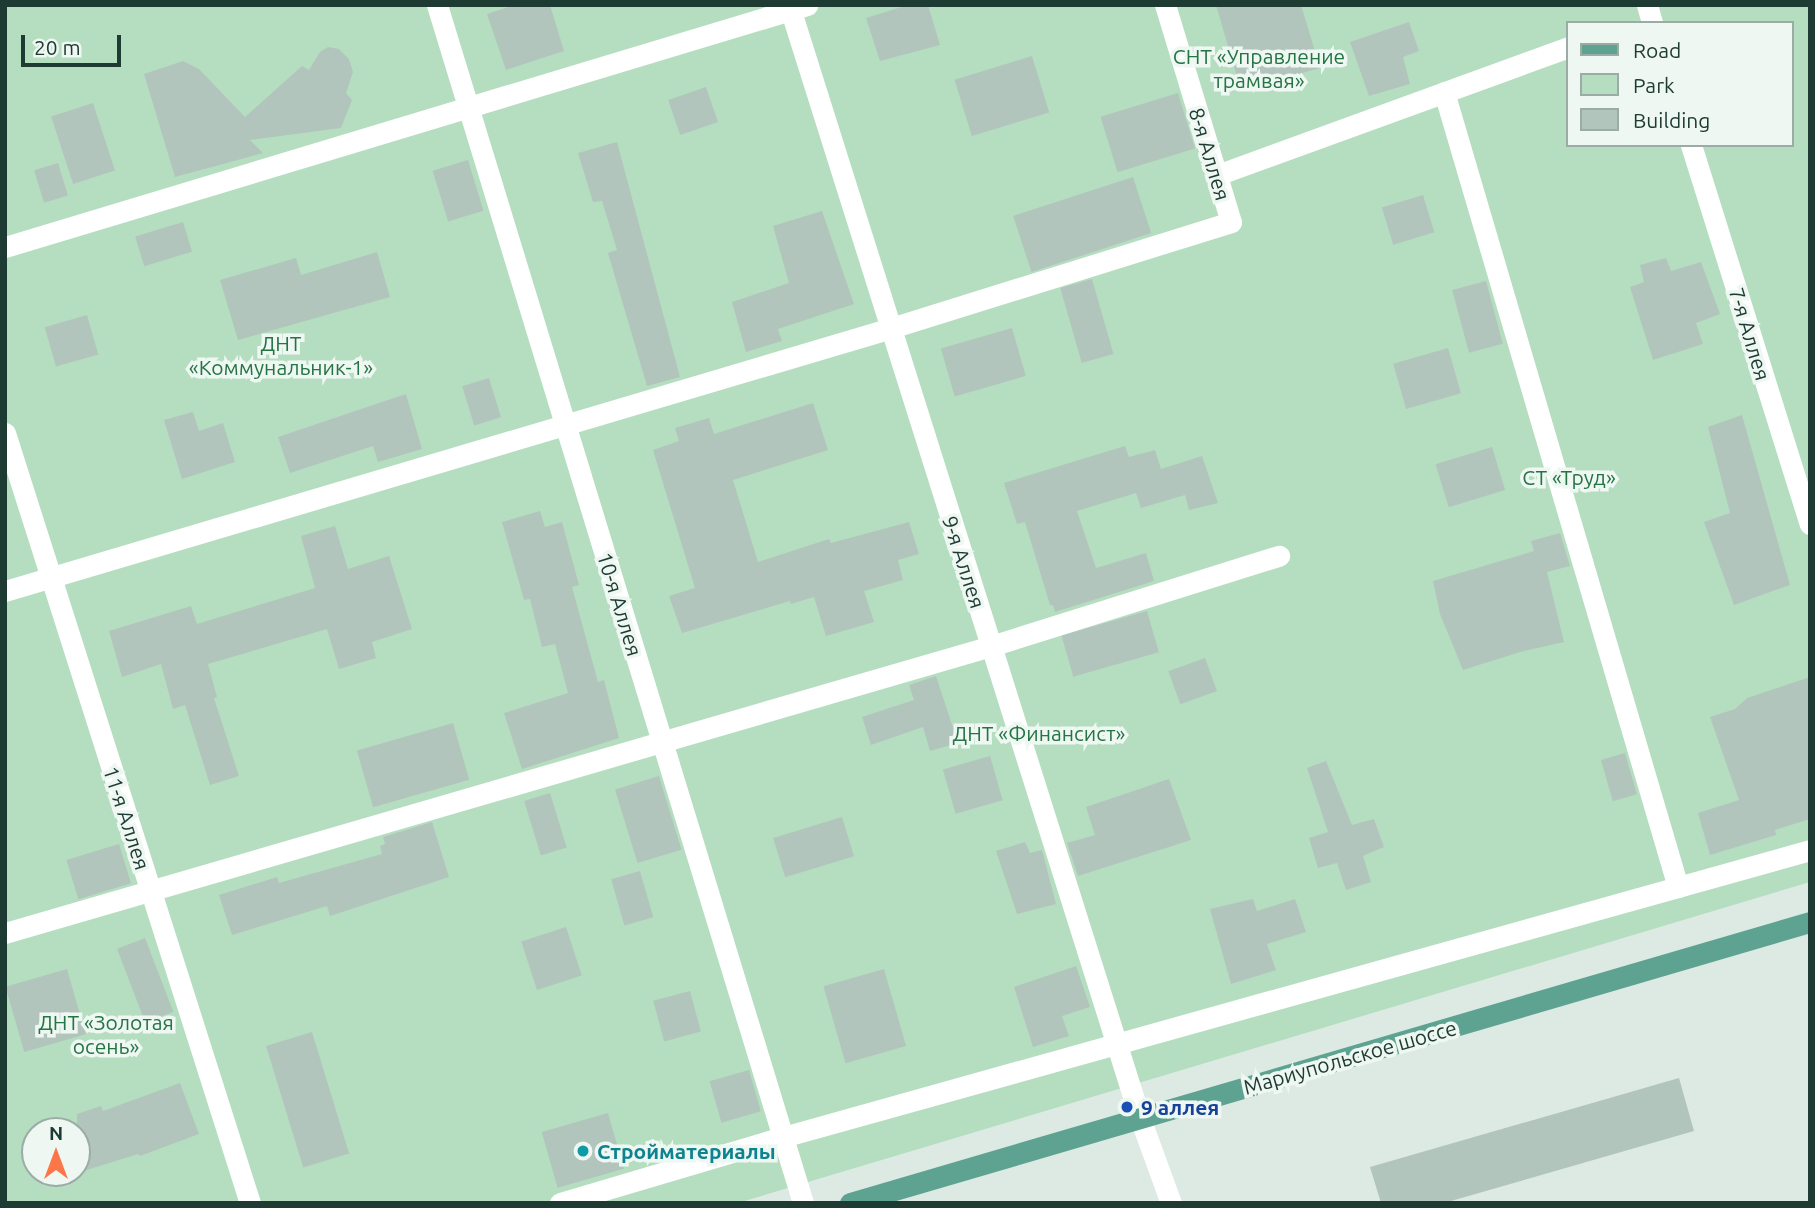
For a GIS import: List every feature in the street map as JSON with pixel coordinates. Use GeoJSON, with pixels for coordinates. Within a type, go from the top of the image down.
{"type":"FeatureCollection","features":[{"type":"Feature","properties":{"kind":"main road","name":"Мариупольское шоссе"},"geometry":{"type":"LineString","coordinates":[[850,1203],[1810,922]]}},
{"type":"Feature","properties":{"kind":"lane","name":"10-я Аллея"},"geometry":{"type":"LineString","coordinates":[[437,5],[803,1203]]}},
{"type":"Feature","properties":{"kind":"lane","name":"8-я Аллея"},"geometry":{"type":"LineString","coordinates":[[891,328],[1231,222],[1165,5]]}},
{"type":"Feature","properties":{"kind":"lane"},"geometry":{"type":"LineString","coordinates":[[5,247],[796,7]]}},
{"type":"Feature","properties":{"kind":"lane","name":"9-я Аллея"},"geometry":{"type":"LineString","coordinates":[[796,7],[891,328],[1140,1118],[1171,1203]]}},
{"type":"Feature","properties":{"kind":"lane"},"geometry":{"type":"LineString","coordinates":[[1217,175],[1566,48]]}},
{"type":"Feature","properties":{"kind":"lane"},"geometry":{"type":"LineString","coordinates":[[1444,92],[1678,887]]}},
{"type":"Feature","properties":{"kind":"lane","name":"7-я Аллея"},"geometry":{"type":"LineString","coordinates":[[1692,147],[1810,524]]}},
{"type":"Feature","properties":{"kind":"lane"},"geometry":{"type":"LineString","coordinates":[[5,591],[891,328]]}},
{"type":"Feature","properties":{"kind":"lane","name":"11-я Аллея"},"geometry":{"type":"LineString","coordinates":[[5,433],[250,1203]]}},
{"type":"Feature","properties":{"kind":"lane"},"geometry":{"type":"LineString","coordinates":[[5,933],[991,646],[1279,556]]}},
{"type":"Feature","properties":{"kind":"lane"},"geometry":{"type":"LineString","coordinates":[[560,1203],[783,1137],[1117,1046],[1810,850]]}},
{"type":"Feature","properties":{"kind":"green space"},"geometry":{"type":"Polygon","coordinates":[[[5,5],[1810,5],[1810,882],[738,1203],[5,1203],[5,5]]]}},
{"type":"Feature","properties":{"kind":"building"},"geometry":{"type":"Polygon","coordinates":[[[515,5],[550,5],[564,51],[506,70],[487,14],[515,5]]]}},
{"type":"Feature","properties":{"kind":"building"},"geometry":{"type":"Polygon","coordinates":[[[908,5],[928,5],[940,45],[880,61],[866,18],[908,5]]]}},
{"type":"Feature","properties":{"kind":"building"},"geometry":{"type":"Polygon","coordinates":[[[1216,5],[1301,5],[1320,68],[1241,90],[1216,5]]]}},
{"type":"Feature","properties":{"kind":"building"},"geometry":{"type":"Polygon","coordinates":[[[1409,22],[1419,51],[1403,57],[1410,84],[1369,96],[1350,42],[1409,22]]]}},
{"type":"Feature","properties":{"kind":"building"},"geometry":{"type":"Polygon","coordinates":[[[328,47],[339,49],[349,59],[353,72],[346,93],[352,100],[341,128],[250,140],[263,153],[175,177],[144,74],[183,61],[199,69],[245,117],[302,66],[309,70],[320,52],[328,47]]]}},
{"type":"Feature","properties":{"kind":"building"},"geometry":{"type":"Polygon","coordinates":[[[1032,56],[1049,112],[972,136],[955,80],[1032,56]]]}},
{"type":"Feature","properties":{"kind":"building"},"geometry":{"type":"Polygon","coordinates":[[[706,87],[718,122],[680,135],[668,100],[706,87]]]}},
{"type":"Feature","properties":{"kind":"building"},"geometry":{"type":"Polygon","coordinates":[[[1178,93],[1195,148],[1117,172],[1101,117],[1178,93]]]}},
{"type":"Feature","properties":{"kind":"building"},"geometry":{"type":"Polygon","coordinates":[[[93,103],[115,171],[73,184],[51,117],[93,103]]]}},
{"type":"Feature","properties":{"kind":"building"},"geometry":{"type":"Polygon","coordinates":[[[617,142],[680,377],[647,386],[608,253],[617,250],[602,201],[593,202],[578,153],[617,142]]]}},
{"type":"Feature","properties":{"kind":"building"},"geometry":{"type":"Polygon","coordinates":[[[468,160],[483,211],[448,222],[433,171],[468,160]]]}},
{"type":"Feature","properties":{"kind":"building"},"geometry":{"type":"Polygon","coordinates":[[[58,163],[68,196],[44,203],[34,170],[58,163]]]}},
{"type":"Feature","properties":{"kind":"building"},"geometry":{"type":"Polygon","coordinates":[[[1133,177],[1151,233],[1031,272],[1013,216],[1133,177]]]}},
{"type":"Feature","properties":{"kind":"building"},"geometry":{"type":"Polygon","coordinates":[[[1423,195],[1434,232],[1393,245],[1382,208],[1423,195]]]}},
{"type":"Feature","properties":{"kind":"building"},"geometry":{"type":"Polygon","coordinates":[[[822,211],[854,304],[778,329],[782,341],[746,352],[732,302],[789,283],[773,226],[822,211]]]}},
{"type":"Feature","properties":{"kind":"building"},"geometry":{"type":"Polygon","coordinates":[[[183,222],[192,252],[144,266],[135,237],[183,222]]]}},
{"type":"Feature","properties":{"kind":"building"},"geometry":{"type":"Polygon","coordinates":[[[377,252],[390,297],[238,340],[220,280],[296,258],[301,275],[377,252]]]}},
{"type":"Feature","properties":{"kind":"building"},"geometry":{"type":"Polygon","coordinates":[[[1666,258],[1671,271],[1701,262],[1720,314],[1696,323],[1703,344],[1653,360],[1630,287],[1644,282],[1640,265],[1666,258]]]}},
{"type":"Feature","properties":{"kind":"building"},"geometry":{"type":"Polygon","coordinates":[[[1092,279],[1113,354],[1082,363],[1060,288],[1092,279]]]}},
{"type":"Feature","properties":{"kind":"building"},"geometry":{"type":"Polygon","coordinates":[[[1486,281],[1503,344],[1469,353],[1452,290],[1486,281]]]}},
{"type":"Feature","properties":{"kind":"building"},"geometry":{"type":"Polygon","coordinates":[[[87,315],[98,354],[56,367],[45,327],[87,315]]]}},
{"type":"Feature","properties":{"kind":"building"},"geometry":{"type":"Polygon","coordinates":[[[1012,328],[1026,376],[955,396],[941,348],[1012,328]]]}},
{"type":"Feature","properties":{"kind":"building"},"geometry":{"type":"Polygon","coordinates":[[[1448,348],[1461,393],[1406,409],[1393,364],[1448,348]]]}},
{"type":"Feature","properties":{"kind":"building"},"geometry":{"type":"Polygon","coordinates":[[[489,378],[501,417],[474,425],[462,386],[489,378]]]}},
{"type":"Feature","properties":{"kind":"building"},"geometry":{"type":"Polygon","coordinates":[[[406,394],[422,449],[378,462],[373,446],[290,473],[278,437],[406,394]]]}},
{"type":"Feature","properties":{"kind":"building"},"geometry":{"type":"Polygon","coordinates":[[[813,403],[828,450],[733,480],[758,562],[829,539],[831,543],[909,522],[919,554],[898,560],[903,580],[864,591],[874,622],[826,636],[814,597],[791,604],[790,601],[682,633],[669,596],[695,588],[653,450],[679,441],[675,428],[709,418],[714,434],[813,403]]]}},
{"type":"Feature","properties":{"kind":"building"},"geometry":{"type":"Polygon","coordinates":[[[193,412],[199,431],[223,423],[235,462],[182,479],[164,420],[193,412]]]}},
{"type":"Feature","properties":{"kind":"building"},"geometry":{"type":"Polygon","coordinates":[[[1742,415],[1790,585],[1734,605],[1704,522],[1730,513],[1708,427],[1742,415]]]}},
{"type":"Feature","properties":{"kind":"building"},"geometry":{"type":"Polygon","coordinates":[[[1125,446],[1129,457],[1155,450],[1161,469],[1202,456],[1218,503],[1189,510],[1185,495],[1141,508],[1136,493],[1077,511],[1096,568],[1146,553],[1154,581],[1055,612],[1053,605],[1050,605],[1025,522],[1017,524],[1004,483],[1125,446]]]}},
{"type":"Feature","properties":{"kind":"building"},"geometry":{"type":"Polygon","coordinates":[[[1492,447],[1505,490],[1449,507],[1436,464],[1492,447]]]}},
{"type":"Feature","properties":{"kind":"building"},"geometry":{"type":"Polygon","coordinates":[[[540,511],[545,527],[562,522],[579,585],[572,587],[598,682],[604,680],[619,738],[522,769],[504,713],[568,693],[555,644],[542,647],[530,599],[524,600],[502,522],[540,511]]]}},
{"type":"Feature","properties":{"kind":"building"},"geometry":{"type":"Polygon","coordinates":[[[335,526],[348,569],[389,556],[412,629],[372,642],[376,658],[339,669],[327,629],[208,664],[217,697],[214,698],[239,776],[210,785],[185,705],[173,709],[161,664],[122,677],[109,631],[191,606],[197,624],[315,588],[301,536],[335,526]]]}},
{"type":"Feature","properties":{"kind":"building"},"geometry":{"type":"Polygon","coordinates":[[[1560,533],[1570,566],[1547,572],[1564,642],[1520,652],[1463,670],[1440,614],[1433,581],[1534,551],[1531,541],[1560,533]]]}},
{"type":"Feature","properties":{"kind":"building"},"geometry":{"type":"Polygon","coordinates":[[[1147,611],[1159,652],[1073,677],[1061,636],[1147,611]]]}},
{"type":"Feature","properties":{"kind":"building"},"geometry":{"type":"Polygon","coordinates":[[[1205,658],[1217,691],[1180,704],[1168,671],[1205,658]]]}},
{"type":"Feature","properties":{"kind":"building"},"geometry":{"type":"Polygon","coordinates":[[[936,676],[958,743],[930,751],[923,727],[871,745],[862,717],[914,700],[909,685],[936,676]]]}},
{"type":"Feature","properties":{"kind":"building"},"geometry":{"type":"Polygon","coordinates":[[[1810,677],[1810,819],[1775,830],[1776,835],[1710,855],[1698,813],[1739,800],[1710,717],[1735,709],[1747,698],[1810,677]]]}},
{"type":"Feature","properties":{"kind":"building"},"geometry":{"type":"Polygon","coordinates":[[[453,723],[469,780],[373,807],[357,751],[453,723]]]}},
{"type":"Feature","properties":{"kind":"building"},"geometry":{"type":"Polygon","coordinates":[[[1625,753],[1637,794],[1613,801],[1601,760],[1625,753]]]}},
{"type":"Feature","properties":{"kind":"building"},"geometry":{"type":"Polygon","coordinates":[[[990,756],[1003,800],[956,814],[943,770],[990,756]]]}},
{"type":"Feature","properties":{"kind":"building"},"geometry":{"type":"Polygon","coordinates":[[[1326,761],[1352,825],[1374,819],[1384,847],[1363,856],[1371,882],[1346,890],[1337,863],[1318,868],[1309,838],[1328,832],[1307,768],[1326,761]]]}},
{"type":"Feature","properties":{"kind":"building"},"geometry":{"type":"Polygon","coordinates":[[[659,776],[682,850],[638,863],[615,789],[659,776]]]}},
{"type":"Feature","properties":{"kind":"building"},"geometry":{"type":"Polygon","coordinates":[[[1169,779],[1191,840],[1078,876],[1067,843],[1095,835],[1086,807],[1169,779]]]}},
{"type":"Feature","properties":{"kind":"building"},"geometry":{"type":"Polygon","coordinates":[[[550,793],[567,848],[541,855],[524,801],[550,793]]]}},
{"type":"Feature","properties":{"kind":"building"},"geometry":{"type":"Polygon","coordinates":[[[842,817],[854,856],[785,877],[773,838],[842,817]]]}},
{"type":"Feature","properties":{"kind":"building"},"geometry":{"type":"Polygon","coordinates":[[[432,822],[449,877],[330,916],[327,906],[232,935],[219,895],[277,877],[279,883],[382,854],[380,846],[385,844],[383,837],[432,822]]]}},
{"type":"Feature","properties":{"kind":"building"},"geometry":{"type":"Polygon","coordinates":[[[1025,842],[1030,853],[1042,850],[1056,904],[1017,914],[996,851],[1025,842]]]}},
{"type":"Feature","properties":{"kind":"building"},"geometry":{"type":"Polygon","coordinates":[[[119,844],[131,883],[78,899],[66,860],[119,844]]]}},
{"type":"Feature","properties":{"kind":"building"},"geometry":{"type":"Polygon","coordinates":[[[640,871],[653,917],[624,925],[611,879],[640,871]]]}},
{"type":"Feature","properties":{"kind":"building"},"geometry":{"type":"Polygon","coordinates":[[[1253,899],[1257,911],[1295,899],[1306,932],[1267,944],[1276,970],[1231,984],[1210,909],[1253,899]]]}},
{"type":"Feature","properties":{"kind":"building"},"geometry":{"type":"Polygon","coordinates":[[[566,927],[582,976],[537,990],[521,942],[566,927]]]}},
{"type":"Feature","properties":{"kind":"building"},"geometry":{"type":"Polygon","coordinates":[[[145,938],[173,1012],[145,1023],[117,949],[145,938]]]}},
{"type":"Feature","properties":{"kind":"building"},"geometry":{"type":"Polygon","coordinates":[[[1076,966],[1090,1007],[1062,1016],[1069,1036],[1033,1047],[1014,987],[1076,966]]]}},
{"type":"Feature","properties":{"kind":"building"},"geometry":{"type":"Polygon","coordinates":[[[67,969],[86,1034],[24,1052],[5,987],[67,969]]]}},
{"type":"Feature","properties":{"kind":"building"},"geometry":{"type":"Polygon","coordinates":[[[884,969],[906,1046],[845,1063],[823,986],[884,969]]]}},
{"type":"Feature","properties":{"kind":"building"},"geometry":{"type":"Polygon","coordinates":[[[690,991],[701,1032],[664,1041],[653,1001],[690,991]]]}},
{"type":"Feature","properties":{"kind":"building"},"geometry":{"type":"Polygon","coordinates":[[[312,1032],[349,1153],[303,1167],[266,1046],[312,1032]]]}},
{"type":"Feature","properties":{"kind":"building"},"geometry":{"type":"Polygon","coordinates":[[[749,1070],[761,1111],[721,1123],[710,1081],[749,1070]]]}},
{"type":"Feature","properties":{"kind":"building"},"geometry":{"type":"Polygon","coordinates":[[[1679,1078],[1694,1131],[1444,1203],[1381,1203],[1370,1167],[1679,1078]]]}},
{"type":"Feature","properties":{"kind":"building"},"geometry":{"type":"Polygon","coordinates":[[[180,1083],[199,1134],[140,1156],[138,1154],[91,1169],[91,1117],[77,1117],[77,1114],[101,1106],[103,1111],[180,1083]]]}},
{"type":"Feature","properties":{"kind":"building","name":"Стройматериалы"},"geometry":{"type":"Polygon","coordinates":[[[608,1113],[624,1169],[558,1188],[542,1132],[608,1113]]]}},
{"type":"Feature","properties":{"kind":"place","name":"9 аллея"},"geometry":{"type":"Point","coordinates":[1127,1107]}},
{"type":"Feature","properties":{"kind":"place","name":"Стройматериалы"},"geometry":{"type":"Point","coordinates":[583,1151]}},
{"type":"Feature","properties":{"kind":"park label","name":"СНТ «Управление трамвая»"},"geometry":{"type":"Point","coordinates":[1259,68]}},
{"type":"Feature","properties":{"kind":"park label","name":"ДНТ «Коммунальник-1»"},"geometry":{"type":"Point","coordinates":[281,355]}},
{"type":"Feature","properties":{"kind":"park label","name":"СТ «Труд»"},"geometry":{"type":"Point","coordinates":[1569,477]}},
{"type":"Feature","properties":{"kind":"park label","name":"ДНТ «Финансист»"},"geometry":{"type":"Point","coordinates":[1039,733]}},
{"type":"Feature","properties":{"kind":"park label","name":"ДНТ «Золотая осень»"},"geometry":{"type":"Point","coordinates":[106,1034]}}]}
